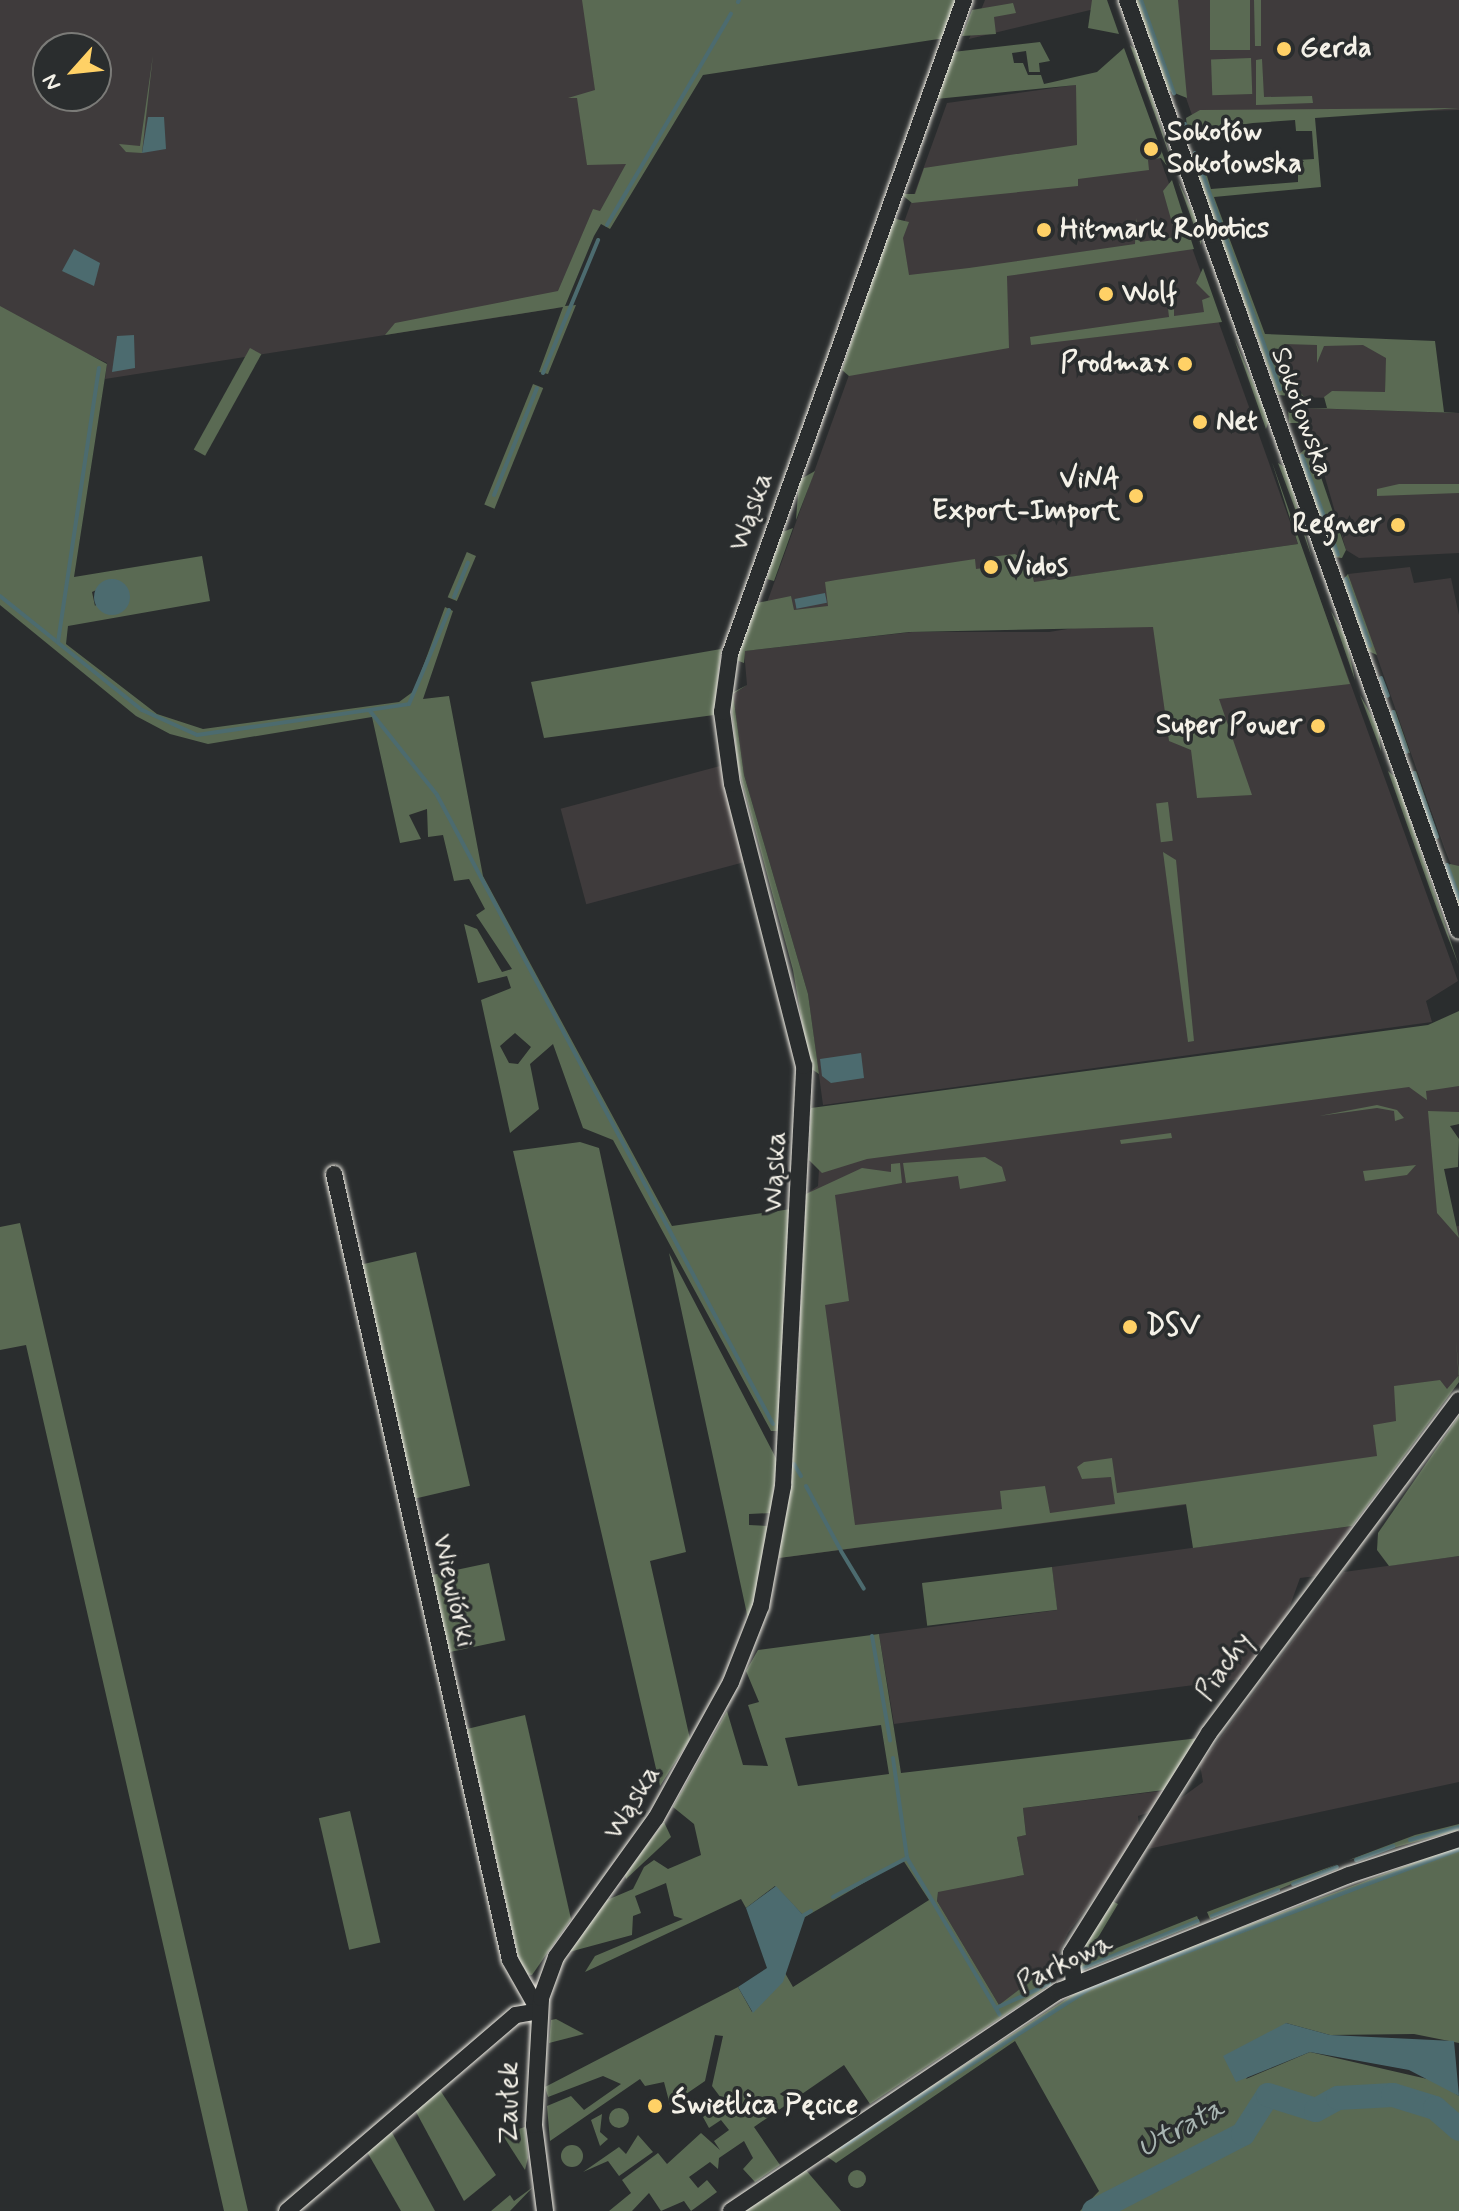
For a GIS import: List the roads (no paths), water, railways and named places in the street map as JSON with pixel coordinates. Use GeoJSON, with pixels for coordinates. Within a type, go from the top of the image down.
{"type":"FeatureCollection","features":[{"type":"Feature","properties":{"kind":"street","name":"Wąska"},"geometry":{"type":"LineString","coordinates":[[539,2011],[556,1957],[656,1818],[719,1706],[751,1637],[771,1568],[789,1434],[806,1092],[792,1000],[732,784],[723,693],[752,587],[964,0]]}},
{"type":"Feature","properties":{"kind":"street","name":"Sokołowska"},"geometry":{"type":"LineString","coordinates":[[1127,0],[1459,931]]}},
{"type":"Feature","properties":{"kind":"street","name":"Wiewiórki"},"geometry":{"type":"LineString","coordinates":[[334,1174],[510,1960],[539,2011]]}},
{"type":"Feature","properties":{"kind":"street","name":"Piachy"},"geometry":{"type":"LineString","coordinates":[[1074,1983],[1071,1953],[1209,1733],[1459,1400]]}},
{"type":"Feature","properties":{"kind":"street","name":"Parkowa"},"geometry":{"type":"LineString","coordinates":[[731,2211],[1074,1983],[1459,1839]]}},
{"type":"Feature","properties":{"kind":"street","name":"Zaułek"},"geometry":{"type":"LineString","coordinates":[[539,2011],[534,2125],[545,2211]]}},
{"type":"Feature","properties":{"kind":"street"},"geometry":{"type":"LineString","coordinates":[[287,2211],[516,2015],[539,2011]]}},
{"type":"Feature","properties":{"kind":"street"},"geometry":{"type":"LineString","coordinates":[[542,2193],[559,2211]]}},
{"type":"Feature","properties":{"kind":"water"},"geometry":{"type":"Polygon","coordinates":[[[148,117],[164,117],[166,149],[142,153],[148,117]]]}},
{"type":"Feature","properties":{"kind":"water"},"geometry":{"type":"Polygon","coordinates":[[[74,249],[100,263],[94,286],[62,271],[74,249]]]}},
{"type":"Feature","properties":{"kind":"water"},"geometry":{"type":"Polygon","coordinates":[[[134,335],[135,368],[112,372],[117,336],[134,335]]]}},
{"type":"Feature","properties":{"kind":"water"},"geometry":{"type":"Polygon","coordinates":[[[112,579],[125,584],[130,597],[125,610],[112,615],[99,610],[94,597],[99,584],[112,579]]]}},
{"type":"Feature","properties":{"kind":"water"},"geometry":{"type":"Polygon","coordinates":[[[825,593],[827,603],[796,609],[795,599],[825,593]]]}},
{"type":"Feature","properties":{"kind":"water"},"geometry":{"type":"Polygon","coordinates":[[[861,1053],[864,1078],[831,1083],[822,1076],[820,1059],[861,1053]]]}},
{"type":"Feature","properties":{"kind":"water"},"geometry":{"type":"Polygon","coordinates":[[[776,1886],[805,1917],[783,1982],[753,2013],[738,1987],[767,1968],[746,1908],[776,1886]]]}},
{"type":"Feature","properties":{"kind":"water"},"geometry":{"type":"Polygon","coordinates":[[[1286,2023],[1330,2035],[1454,2041],[1459,2096],[1409,2070],[1310,2052],[1236,2082],[1223,2056],[1286,2023]]]}},
{"type":"Feature","properties":{"kind":"waterway"},"geometry":{"type":"LineString","coordinates":[[1141,0],[1174,93]]}},
{"type":"Feature","properties":{"kind":"waterway"},"geometry":{"type":"LineString","coordinates":[[607,225],[731,14]]}},
{"type":"Feature","properties":{"kind":"waterway"},"geometry":{"type":"LineString","coordinates":[[1185,124],[1190,137]]}},
{"type":"Feature","properties":{"kind":"waterway"},"geometry":{"type":"LineString","coordinates":[[1195,153],[1280,389]]}},
{"type":"Feature","properties":{"kind":"waterway"},"geometry":{"type":"LineString","coordinates":[[543,373],[598,240]]}},
{"type":"Feature","properties":{"kind":"waterway"},"geometry":{"type":"LineString","coordinates":[[58,642],[99,368]]}},
{"type":"Feature","properties":{"kind":"waterway"},"geometry":{"type":"LineString","coordinates":[[494,495],[537,388]]}},
{"type":"Feature","properties":{"kind":"waterway"},"geometry":{"type":"LineString","coordinates":[[1302,456],[1338,555]]}},
{"type":"Feature","properties":{"kind":"waterway"},"geometry":{"type":"LineString","coordinates":[[454,597],[468,563]]}},
{"type":"Feature","properties":{"kind":"waterway"},"geometry":{"type":"LineString","coordinates":[[1346,579],[1370,646]]}},
{"type":"Feature","properties":{"kind":"waterway"},"geometry":{"type":"LineString","coordinates":[[0,596],[142,710],[197,735],[409,704],[449,610]]}},
{"type":"Feature","properties":{"kind":"waterway"},"geometry":{"type":"LineString","coordinates":[[1381,678],[1388,696]]}},
{"type":"Feature","properties":{"kind":"waterway"},"geometry":{"type":"LineString","coordinates":[[370,711],[437,795],[773,1424]]}},
{"type":"Feature","properties":{"kind":"waterway"},"geometry":{"type":"LineString","coordinates":[[1393,712],[1407,752]]}},
{"type":"Feature","properties":{"kind":"waterway"},"geometry":{"type":"LineString","coordinates":[[1414,773],[1437,837]]}},
{"type":"Feature","properties":{"kind":"waterway"},"geometry":{"type":"LineString","coordinates":[[1447,865],[1459,898]]}},
{"type":"Feature","properties":{"kind":"waterway"},"geometry":{"type":"LineString","coordinates":[[794,1464],[801,1476]]}},
{"type":"Feature","properties":{"kind":"waterway"},"geometry":{"type":"LineString","coordinates":[[806,1486],[840,1549]]}},
{"type":"Feature","properties":{"kind":"waterway"},"geometry":{"type":"LineString","coordinates":[[841,1551],[864,1589]]}},
{"type":"Feature","properties":{"kind":"waterway"},"geometry":{"type":"LineString","coordinates":[[872,1636],[890,1740]]}},
{"type":"Feature","properties":{"kind":"waterway"},"geometry":{"type":"LineString","coordinates":[[893,1758],[907,1858],[1000,2015]]}},
{"type":"Feature","properties":{"kind":"waterway"},"geometry":{"type":"LineString","coordinates":[[1410,1840],[1459,1827]]}},
{"type":"Feature","properties":{"kind":"waterway"},"geometry":{"type":"LineString","coordinates":[[1356,1860],[1394,1846]]}},
{"type":"Feature","properties":{"kind":"waterway"},"geometry":{"type":"LineString","coordinates":[[842,2147],[1091,1988],[1459,1850]]}},
{"type":"Feature","properties":{"kind":"waterway"},"geometry":{"type":"LineString","coordinates":[[833,1897],[907,1858]]}},
{"type":"Feature","properties":{"kind":"waterway"},"geometry":{"type":"LineString","coordinates":[[1293,1884],[1337,1867]]}},
{"type":"Feature","properties":{"kind":"waterway"},"geometry":{"type":"LineString","coordinates":[[1212,1916],[1278,1890]]}},
{"type":"Feature","properties":{"kind":"waterway"},"geometry":{"type":"LineString","coordinates":[[804,1915],[811,1911]]}},
{"type":"Feature","properties":{"kind":"waterway"},"geometry":{"type":"LineString","coordinates":[[1081,1969],[1198,1921]]}},
{"type":"Feature","properties":{"kind":"waterway"},"geometry":{"type":"LineString","coordinates":[[1042,1987],[1049,1984]]}},
{"type":"Feature","properties":{"kind":"waterway"},"geometry":{"type":"LineString","coordinates":[[996,2008],[1038,1989]]}},
{"type":"Feature","properties":{"kind":"waterway","name":"Utrata"},"geometry":{"type":"LineString","coordinates":[[1094,2211],[1243,2134],[1268,2095],[1316,2110],[1338,2098],[1393,2095],[1435,2108],[1459,2129]]}},
{"type":"Feature","properties":{"kind":"place","name":"Gerda"},"geometry":{"type":"Point","coordinates":[1284,49]}},
{"type":"Feature","properties":{"kind":"place","name":"Sokołów Sokołowska"},"geometry":{"type":"Point","coordinates":[1151,149]}},
{"type":"Feature","properties":{"kind":"place","name":"Hitmark Robotics"},"geometry":{"type":"Point","coordinates":[1044,230]}},
{"type":"Feature","properties":{"kind":"place","name":"Wolf"},"geometry":{"type":"Point","coordinates":[1106,294]}},
{"type":"Feature","properties":{"kind":"place","name":"Prodmax"},"geometry":{"type":"Point","coordinates":[1185,364]}},
{"type":"Feature","properties":{"kind":"place","name":"Net"},"geometry":{"type":"Point","coordinates":[1200,422]}},
{"type":"Feature","properties":{"kind":"place","name":"ViNA Export-Import"},"geometry":{"type":"Point","coordinates":[1136,496]}},
{"type":"Feature","properties":{"kind":"place","name":"Regner"},"geometry":{"type":"Point","coordinates":[1398,525]}},
{"type":"Feature","properties":{"kind":"place","name":"Vidos"},"geometry":{"type":"Point","coordinates":[991,567]}},
{"type":"Feature","properties":{"kind":"place","name":"Super Power"},"geometry":{"type":"Point","coordinates":[1318,726]}},
{"type":"Feature","properties":{"kind":"place","name":"DSV"},"geometry":{"type":"Point","coordinates":[1130,1327]}},
{"type":"Feature","properties":{"kind":"place","name":"Świetlica Pęcice"},"geometry":{"type":"Point","coordinates":[655,2106]}}]}
